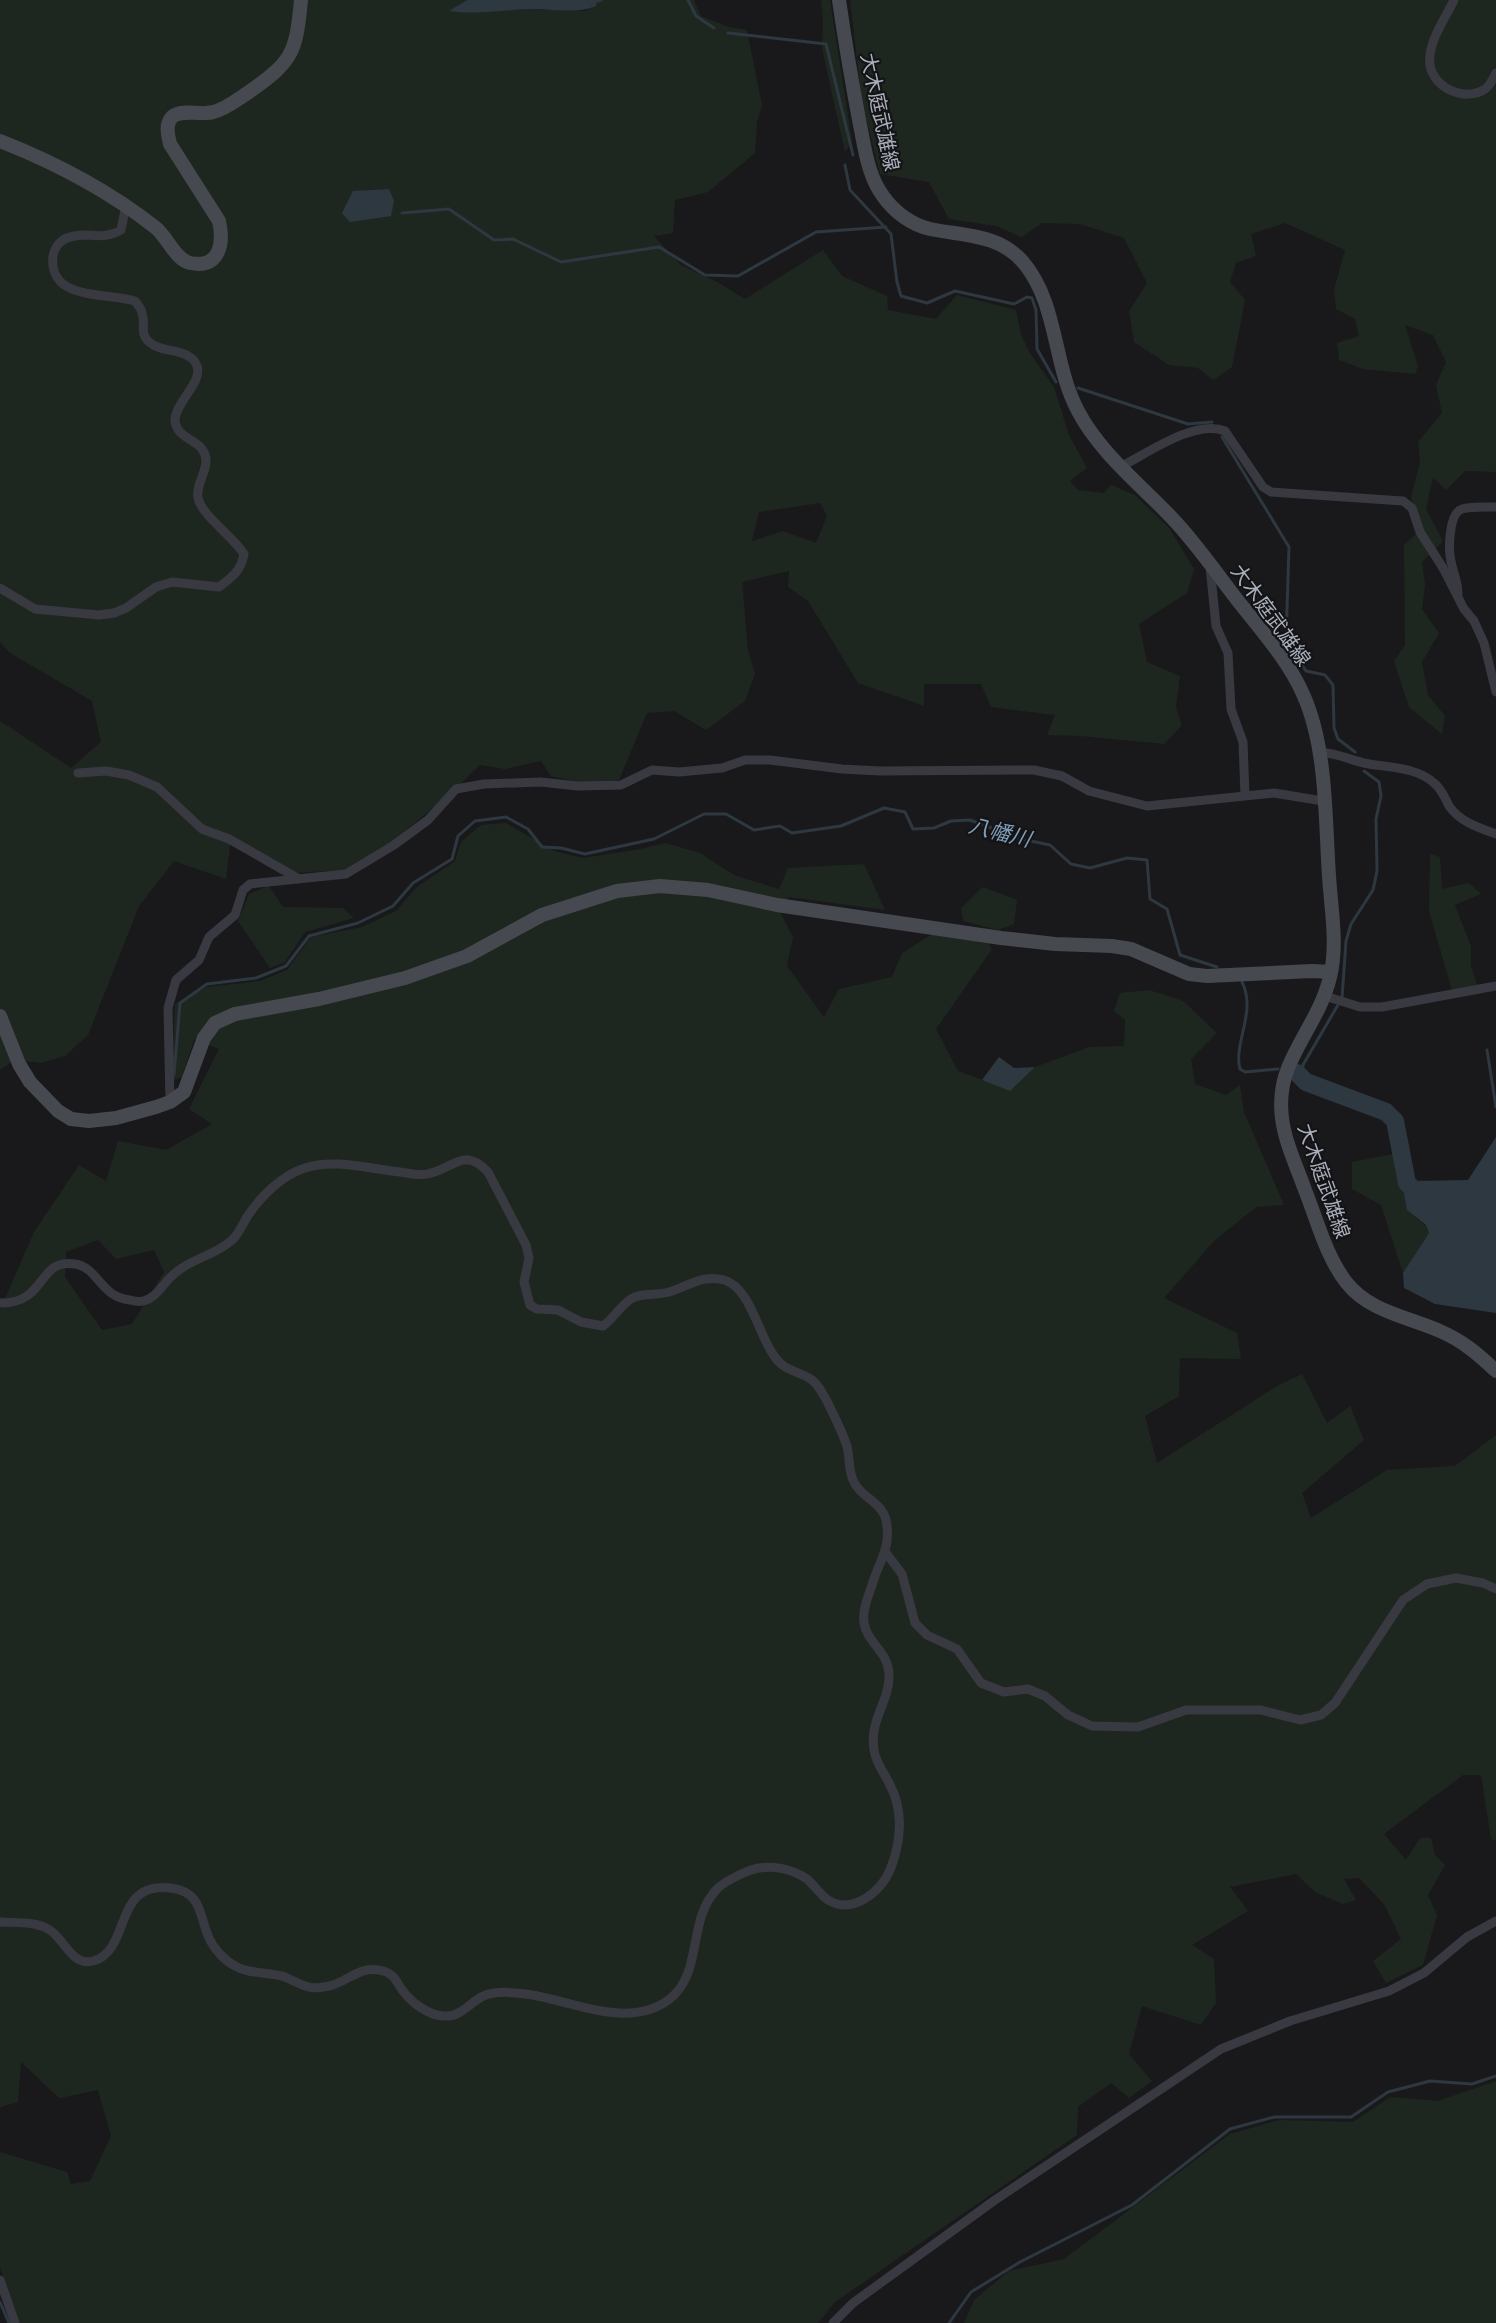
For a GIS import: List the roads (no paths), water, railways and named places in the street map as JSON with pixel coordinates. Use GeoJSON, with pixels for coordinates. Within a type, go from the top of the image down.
{"type":"FeatureCollection","features":[{"type":"Feature","properties":{"kind":"main road"},"geometry":{"type":"LineString","coordinates":[[0,141],[74,174],[126,205],[159,230],[179,257],[189,263],[203,263],[215,258],[221,249],[222,233],[219,221],[170,144],[167,130],[169,121],[174,115],[183,113],[213,112],[234,102],[276,74],[288,58],[298,36],[301,0]]}},
{"type":"Feature","properties":{"kind":"main road","name":"大木庭武雄線"},"geometry":{"type":"LineString","coordinates":[[840,0],[851,79],[867,159],[884,199],[903,217],[923,228],[986,238],[1005,246],[1021,259],[1034,277],[1045,305],[1065,379],[1077,410],[1096,440],[1177,522],[1278,653],[1301,689],[1313,718],[1319,752],[1333,938],[1331,972],[1334,1000],[1287,1070],[1282,1092],[1282,1118],[1288,1143],[1329,1253],[1346,1282],[1362,1299],[1388,1313],[1422,1323],[1474,1350],[1496,1371]]}},
{"type":"Feature","properties":{"kind":"main road"},"geometry":{"type":"LineString","coordinates":[[0,1016],[19,1064],[30,1082],[58,1111],[70,1119],[89,1121],[116,1118],[170,1102],[184,1092],[204,1038],[215,1023],[234,1014],[319,999],[405,978],[467,956],[542,915],[617,891],[660,886],[708,890],[777,905],[1001,938],[1055,945],[1113,946],[1131,949],[1189,974],[1207,976],[1312,970],[1331,972]]}},
{"type":"Feature","properties":{"kind":"street"},"geometry":{"type":"LineString","coordinates":[[1454,0],[1432,47],[1430,65],[1435,77],[1444,87],[1456,93],[1472,94],[1486,88],[1496,74]]}},
{"type":"Feature","properties":{"kind":"street"},"geometry":{"type":"LineString","coordinates":[[0,588],[35,609],[99,615],[114,613],[126,608],[156,587],[172,582],[219,587],[235,575],[242,565],[244,554],[237,542],[204,509],[198,498],[207,460],[202,449],[182,435],[175,420],[177,410],[198,376],[196,363],[188,356],[149,342],[142,333],[142,312],[135,301],[118,296],[86,294],[64,285],[55,275],[52,257],[58,244],[68,237],[110,236],[121,230],[126,205]]}},
{"type":"Feature","properties":{"kind":"street"},"geometry":{"type":"LineString","coordinates":[[1122,466],[1189,431],[1219,429],[1225,431],[1263,488],[1271,492],[1403,501],[1412,508],[1419,532],[1443,568],[1484,643],[1496,692]]}},
{"type":"Feature","properties":{"kind":"street"},"geometry":{"type":"LineString","coordinates":[[1458,596],[1458,583],[1450,560],[1452,519],[1455,513],[1463,509],[1496,507]]}},
{"type":"Feature","properties":{"kind":"street"},"geometry":{"type":"LineString","coordinates":[[1210,564],[1216,626],[1228,653],[1231,709],[1244,742],[1245,795]]}},
{"type":"Feature","properties":{"kind":"street"},"geometry":{"type":"LineString","coordinates":[[1319,752],[1335,753],[1364,763],[1411,771],[1428,778],[1437,784],[1451,809],[1460,817],[1474,826],[1496,834]]}},
{"type":"Feature","properties":{"kind":"street"},"geometry":{"type":"LineString","coordinates":[[170,1102],[168,1008],[177,980],[199,960],[209,937],[235,915],[243,890],[250,884],[346,874],[394,845],[428,820],[456,789],[484,784],[540,782],[578,786],[621,785],[652,770],[679,772],[722,768],[745,760],[770,760],[880,771],[1034,770],[1062,776],[1089,791],[1147,806],[1274,793],[1323,801]]}},
{"type":"Feature","properties":{"kind":"street"},"geometry":{"type":"LineString","coordinates":[[78,773],[106,771],[129,775],[157,787],[202,829],[229,839],[299,879]]}},
{"type":"Feature","properties":{"kind":"street"},"geometry":{"type":"LineString","coordinates":[[1334,1000],[1359,1007],[1382,1007],[1496,986]]}},
{"type":"Feature","properties":{"kind":"street"},"geometry":{"type":"LineString","coordinates":[[0,1303],[12,1303],[26,1298],[36,1289],[50,1269],[58,1264],[76,1264],[87,1269],[109,1293],[121,1299],[142,1302],[154,1296],[173,1274],[186,1265],[221,1250],[235,1238],[248,1215],[264,1196],[284,1179],[302,1168],[327,1163],[428,1174],[458,1161],[471,1160],[480,1163],[488,1172],[526,1245],[529,1258],[524,1282],[530,1305],[537,1309],[558,1310],[581,1322],[603,1326],[612,1320],[627,1301],[638,1295],[666,1293],[700,1279],[718,1278],[734,1283],[742,1292],[772,1355],[786,1370],[815,1382],[824,1396],[846,1442],[851,1478],[858,1489],[882,1511],[887,1522],[886,1553],[875,1575],[863,1621],[867,1634],[881,1651],[887,1663],[890,1679],[873,1732],[874,1752],[879,1768],[890,1784],[898,1806],[900,1826],[896,1852],[888,1874],[880,1887],[853,1904],[838,1904],[827,1899],[808,1880],[788,1869],[770,1867],[752,1870],[719,1887],[709,1901],[688,1972],[678,1992],[665,2004],[640,2012],[614,2013],[539,1995],[496,1992],[480,1995],[457,2015],[435,2015],[418,2006],[404,1993],[396,1978],[386,1971],[372,1969],[357,1972],[337,1984],[322,1988],[308,1987],[272,1974],[250,1972],[236,1967],[220,1955],[210,1942],[198,1904],[189,1894],[177,1888],[164,1887],[147,1890],[136,1896],[115,1941],[105,1954],[87,1963],[77,1959],[47,1928],[26,1923],[0,1922]]}},
{"type":"Feature","properties":{"kind":"street"},"geometry":{"type":"LineString","coordinates":[[886,1553],[902,1574],[915,1623],[927,1635],[957,1649],[981,1683],[1004,1692],[1028,1689],[1045,1696],[1068,1716],[1092,1726],[1138,1727],[1186,1710],[1261,1710],[1300,1720],[1321,1715],[1335,1703],[1403,1600],[1427,1584],[1456,1578],[1483,1583],[1496,1589]]}},
{"type":"Feature","properties":{"kind":"street"},"geometry":{"type":"LineString","coordinates":[[833,2323],[853,2303],[995,2200],[1221,2049],[1290,2021],[1389,1991],[1424,1973],[1467,1937],[1496,1921]]}},
{"type":"Feature","properties":{"kind":"street"},"geometry":{"type":"LineString","coordinates":[[0,2280],[15,2323]]}},
{"type":"Feature","properties":{"kind":"waterway"},"geometry":{"type":"LineString","coordinates":[[587,0],[593,2],[601,0]]}},
{"type":"Feature","properties":{"kind":"waterway"},"geometry":{"type":"LineString","coordinates":[[688,0],[696,16],[714,28]]}},
{"type":"Feature","properties":{"kind":"waterway"},"geometry":{"type":"LineString","coordinates":[[728,33],[826,44],[853,155]]}},
{"type":"Feature","properties":{"kind":"waterway"},"geometry":{"type":"LineString","coordinates":[[845,165],[850,190],[891,234],[901,296],[927,303],[955,291],[1014,304],[1027,297],[1032,298],[1036,310],[1037,349],[1056,382]]}},
{"type":"Feature","properties":{"kind":"waterway"},"geometry":{"type":"LineString","coordinates":[[402,213],[449,209],[494,240],[513,239],[561,262],[659,247],[705,275],[738,276],[816,232],[886,227]]}},
{"type":"Feature","properties":{"kind":"waterway"},"geometry":{"type":"LineString","coordinates":[[1078,388],[1188,424],[1212,422]]}},
{"type":"Feature","properties":{"kind":"waterway"},"geometry":{"type":"LineString","coordinates":[[1222,437],[1289,547],[1286,640],[1306,671],[1325,675],[1333,685],[1334,728],[1338,739],[1355,752]]}},
{"type":"Feature","properties":{"kind":"waterway"},"geometry":{"type":"LineString","coordinates":[[1302,1076],[1303,1065],[1342,998],[1346,941],[1351,924],[1373,890],[1377,871],[1376,819],[1381,796],[1379,782],[1364,771]]}},
{"type":"Feature","properties":{"kind":"waterway","name":"八幡川"},"geometry":{"type":"LineString","coordinates":[[174,1075],[180,1003],[207,984],[256,978],[286,966],[309,936],[358,923],[393,906],[413,883],[452,859],[458,836],[475,821],[506,817],[528,829],[542,847],[561,848],[585,854],[654,839],[704,814],[726,814],[754,830],[780,826],[792,833],[841,826],[884,808],[905,812],[913,829],[934,828],[951,821],[970,820],[1021,839],[1050,845],[1071,864],[1090,868],[1127,858],[1147,860],[1150,899],[1167,909],[1180,955],[1217,967]]}},
{"type":"Feature","properties":{"kind":"waterway","name":"八幡川"},"geometry":{"type":"LineString","coordinates":[[1242,982],[1247,1005],[1239,1049],[1240,1069],[1245,1072],[1278,1069]]}},
{"type":"Feature","properties":{"kind":"waterway"},"geometry":{"type":"LineString","coordinates":[[1487,1050],[1496,1107]]}},
{"type":"Feature","properties":{"kind":"waterway","name":"八幡川"},"geometry":{"type":"LineString","coordinates":[[1297,1073],[1306,1082],[1386,1112],[1395,1121],[1407,1183],[1423,1198]]}},
{"type":"Feature","properties":{"kind":"waterway"},"geometry":{"type":"LineString","coordinates":[[949,2323],[971,2292],[1020,2262],[1132,2205],[1230,2129],[1274,2117],[1351,2117],[1388,2092],[1430,2081],[1472,2084],[1496,2076]]}},
{"type":"Feature","properties":{"kind":"waterway"},"geometry":{"type":"LineString","coordinates":[[0,2302],[9,2323]]}}]}
